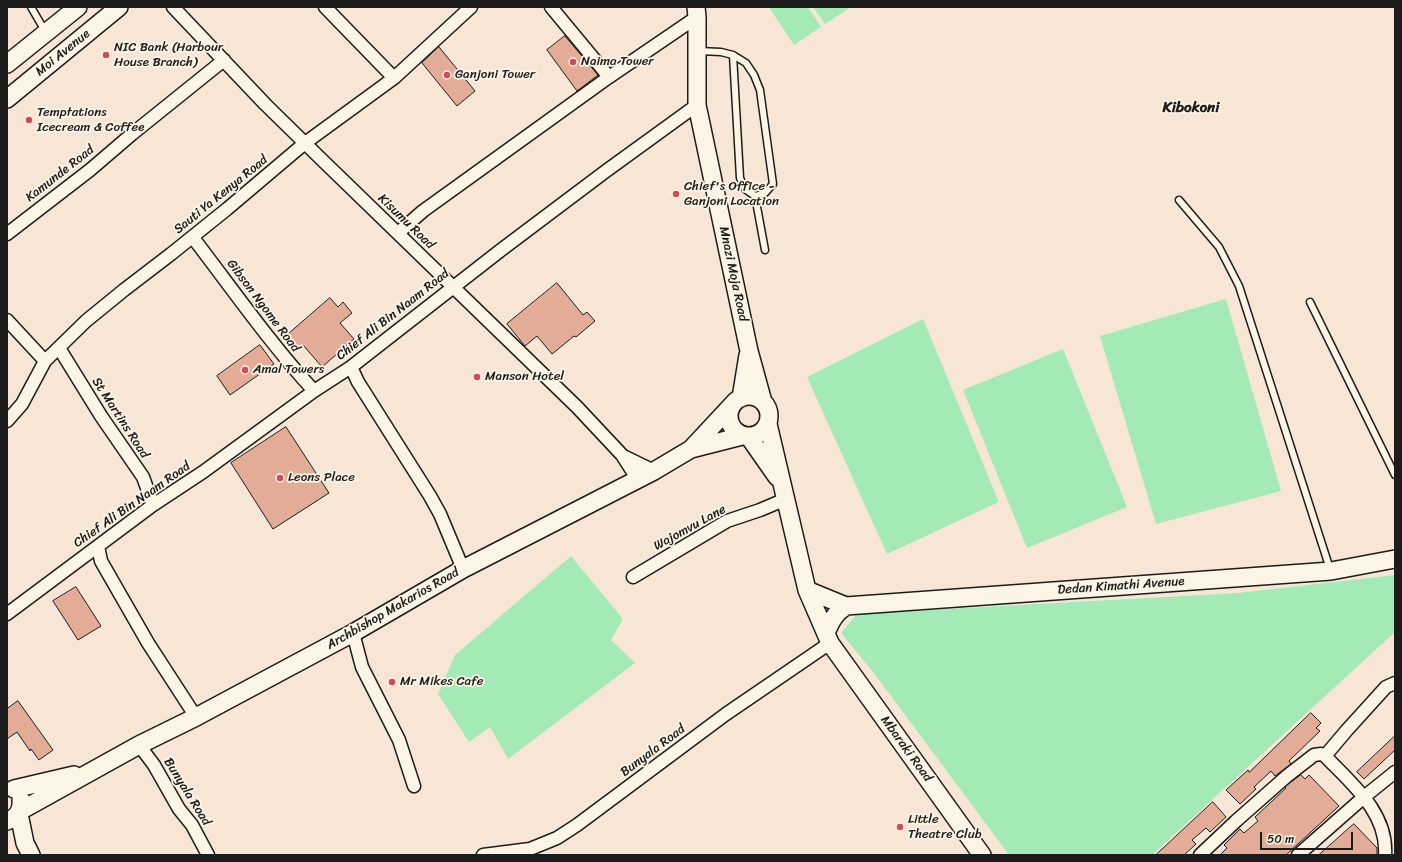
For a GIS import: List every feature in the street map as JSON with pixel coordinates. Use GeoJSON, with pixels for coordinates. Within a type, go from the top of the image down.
{"type":"FeatureCollection","features":[{"type":"Feature","properties":{"kind":"street","name":"Moi Avenue"},"geometry":{"type":"LineString","coordinates":[[7,64],[78,7]]}},
{"type":"Feature","properties":{"kind":"street","name":"Moi Avenue"},"geometry":{"type":"LineString","coordinates":[[7,99],[119,7]]}},
{"type":"Feature","properties":{"kind":"street","name":"Kisumu Road"},"geometry":{"type":"LineString","coordinates":[[173,7],[305,143],[577,407],[622,456],[638,480]]}},
{"type":"Feature","properties":{"kind":"street"},"geometry":{"type":"LineString","coordinates":[[325,7],[394,78]]}},
{"type":"Feature","properties":{"kind":"street","name":"Sauti Ya Kenya Road"},"geometry":{"type":"LineString","coordinates":[[7,421],[22,404],[45,361],[86,321],[264,179],[305,143],[394,78],[471,7]]}},
{"type":"Feature","properties":{"kind":"street"},"geometry":{"type":"LineString","coordinates":[[551,7],[609,76]]}},
{"type":"Feature","properties":{"kind":"street"},"geometry":{"type":"LineString","coordinates":[[398,233],[423,211],[697,12]]}},
{"type":"Feature","properties":{"kind":"street","name":"Mnazi Moja Road"},"geometry":{"type":"LineString","coordinates":[[697,12],[697,105],[749,351],[763,402]]}},
{"type":"Feature","properties":{"kind":"street","name":"Kamunde Road"},"geometry":{"type":"LineString","coordinates":[[7,234],[90,170],[224,60]]}},
{"type":"Feature","properties":{"kind":"street","name":"Chief Ali Bin Naam Road"},"geometry":{"type":"LineString","coordinates":[[7,614],[153,505],[203,472],[314,391],[351,367],[453,287],[697,105]]}},
{"type":"Feature","properties":{"kind":"street","name":"Gibson Ngome Road"},"geometry":{"type":"LineString","coordinates":[[195,235],[194,238],[263,330],[286,360],[314,391]]}},
{"type":"Feature","properties":{"kind":"street"},"geometry":{"type":"LineString","coordinates":[[7,320],[45,361]]}},
{"type":"Feature","properties":{"kind":"street","name":"St Martins Road"},"geometry":{"type":"LineString","coordinates":[[59,348],[101,416],[142,477],[153,505]]}},
{"type":"Feature","properties":{"kind":"street"},"geometry":{"type":"LineString","coordinates":[[749,351],[736,401],[728,417],[732,428],[746,436],[784,491]]}},
{"type":"Feature","properties":{"kind":"street"},"geometry":{"type":"LineString","coordinates":[[351,367],[358,382],[440,514],[463,569]]}},
{"type":"Feature","properties":{"kind":"street"},"geometry":{"type":"LineString","coordinates":[[691,449],[736,401],[749,396],[757,397],[768,408],[770,416],[768,424],[807,590],[828,638]]}},
{"type":"Feature","properties":{"kind":"street"},"geometry":{"type":"LineString","coordinates":[[691,449],[746,436],[757,435],[768,424]]}},
{"type":"Feature","properties":{"kind":"street","name":"Archbishop Makarios Road"},"geometry":{"type":"LineString","coordinates":[[13,817],[139,745],[196,717],[353,633],[463,569],[638,480],[691,449]]}},
{"type":"Feature","properties":{"kind":"street","name":"Kisumu Road"},"geometry":{"type":"LineString","coordinates":[[622,456],[654,471]]}},
{"type":"Feature","properties":{"kind":"street","name":"Wajomvu Lane"},"geometry":{"type":"LineString","coordinates":[[633,577],[727,521],[760,510],[784,491]]}},
{"type":"Feature","properties":{"kind":"street"},"geometry":{"type":"LineString","coordinates":[[98,546],[101,562],[148,643],[196,717]]}},
{"type":"Feature","properties":{"kind":"street","name":"Dedan Kimathi Avenue"},"geometry":{"type":"LineString","coordinates":[[807,590],[846,606],[1331,571],[1395,559]]}},
{"type":"Feature","properties":{"kind":"street"},"geometry":{"type":"LineString","coordinates":[[828,638],[832,618],[838,611],[846,606]]}},
{"type":"Feature","properties":{"kind":"street"},"geometry":{"type":"LineString","coordinates":[[353,633],[362,667],[399,740],[414,786]]}},
{"type":"Feature","properties":{"kind":"street","name":"Bunyala Road"},"geometry":{"type":"LineString","coordinates":[[483,855],[531,852],[577,826],[828,638]]}},
{"type":"Feature","properties":{"kind":"street","name":"Mbaraki Road"},"geometry":{"type":"LineString","coordinates":[[828,638],[982,855]]}},
{"type":"Feature","properties":{"kind":"street"},"geometry":{"type":"LineString","coordinates":[[1325,756],[1386,687],[1395,683]]}},
{"type":"Feature","properties":{"kind":"street","name":"Bunyala Road"},"geometry":{"type":"LineString","coordinates":[[139,745],[154,765],[179,809],[192,825],[208,855]]}},
{"type":"Feature","properties":{"kind":"street"},"geometry":{"type":"LineString","coordinates":[[1200,855],[1287,776],[1314,755],[1321,754],[1325,756],[1364,797],[1372,808],[1378,820],[1386,844],[1385,855]]}},
{"type":"Feature","properties":{"kind":"street","name":"Archbishop Makarios Road"},"geometry":{"type":"LineString","coordinates":[[11,788],[95,770]]}},
{"type":"Feature","properties":{"kind":"street"},"geometry":{"type":"LineString","coordinates":[[1298,855],[1395,772]]}},
{"type":"Feature","properties":{"kind":"street"},"geometry":{"type":"LineString","coordinates":[[11,788],[20,797],[21,806],[13,817],[28,849]]}},
{"type":"Feature","properties":{"kind":"lane"},"geometry":{"type":"LineString","coordinates":[[31,7],[46,32]]}},
{"type":"Feature","properties":{"kind":"lane"},"geometry":{"type":"LineString","coordinates":[[697,50],[733,54],[746,64],[754,75],[760,90],[773,184],[765,193],[755,196]]}},
{"type":"Feature","properties":{"kind":"lane"},"geometry":{"type":"LineString","coordinates":[[733,54],[740,178],[745,189],[755,196],[765,250]]}},
{"type":"Feature","properties":{"kind":"lane"},"geometry":{"type":"LineString","coordinates":[[1179,200],[1219,247],[1239,286],[1331,571]]}},
{"type":"Feature","properties":{"kind":"lane"},"geometry":{"type":"LineString","coordinates":[[1310,302],[1395,475]]}},
{"type":"Feature","properties":{"kind":"green space"},"geometry":{"type":"Polygon","coordinates":[[[769,7],[808,7],[821,27],[794,45],[769,7]]]}},
{"type":"Feature","properties":{"kind":"green space"},"geometry":{"type":"Polygon","coordinates":[[[813,7],[851,7],[825,24],[813,7]]]}},
{"type":"Feature","properties":{"kind":"green space"},"geometry":{"type":"Polygon","coordinates":[[[1226,299],[1281,491],[1156,524],[1100,336],[1226,299]]]}},
{"type":"Feature","properties":{"kind":"green space"},"geometry":{"type":"Polygon","coordinates":[[[923,319],[999,502],[887,554],[807,377],[923,319]]]}},
{"type":"Feature","properties":{"kind":"green space"},"geometry":{"type":"Polygon","coordinates":[[[1063,349],[1127,507],[1027,548],[963,390],[1063,349]]]}},
{"type":"Feature","properties":{"kind":"green space"},"geometry":{"type":"Polygon","coordinates":[[[571,556],[623,619],[611,640],[635,663],[508,759],[490,727],[469,742],[438,694],[455,655],[571,556]]]}},
{"type":"Feature","properties":{"kind":"green space"},"geometry":{"type":"Polygon","coordinates":[[[1395,575],[1395,632],[1152,855],[1009,855],[874,673],[841,633],[857,614],[1238,593],[1395,575]]]}},
{"type":"Feature","properties":{"kind":"building","name":"Naima Tower"},"geometry":{"type":"Polygon","coordinates":[[[565,36],[598,75],[577,91],[547,50],[565,36]]]}},
{"type":"Feature","properties":{"kind":"building","name":"Ganjoni Tower"},"geometry":{"type":"Polygon","coordinates":[[[439,47],[475,91],[457,106],[422,63],[439,47]]]}},
{"type":"Feature","properties":{"kind":"building"},"geometry":{"type":"Polygon","coordinates":[[[557,283],[583,315],[587,312],[595,321],[552,354],[537,336],[525,346],[507,324],[557,283]]]}},
{"type":"Feature","properties":{"kind":"building"},"geometry":{"type":"Polygon","coordinates":[[[330,298],[338,307],[343,302],[352,313],[340,323],[354,339],[322,367],[303,345],[296,352],[284,338],[330,298]]]}},
{"type":"Feature","properties":{"kind":"building","name":"Amal Towers"},"geometry":{"type":"Polygon","coordinates":[[[260,345],[274,364],[230,395],[217,376],[260,345]]]}},
{"type":"Feature","properties":{"kind":"building","name":"Leons Place"},"geometry":{"type":"Polygon","coordinates":[[[286,427],[329,493],[273,529],[231,463],[286,427]]]}},
{"type":"Feature","properties":{"kind":"building"},"geometry":{"type":"Polygon","coordinates":[[[76,587],[101,626],[78,640],[53,601],[76,587]]]}},
{"type":"Feature","properties":{"kind":"building"},"geometry":{"type":"Polygon","coordinates":[[[18,701],[53,750],[39,760],[31,749],[30,751],[17,732],[7,739],[7,709],[18,701]]]}},
{"type":"Feature","properties":{"kind":"building"},"geometry":{"type":"Polygon","coordinates":[[[1311,713],[1321,723],[1316,728],[1320,731],[1289,761],[1291,764],[1275,776],[1271,771],[1254,787],[1256,789],[1240,804],[1226,790],[1248,770],[1249,772],[1311,713]]]}},
{"type":"Feature","properties":{"kind":"building"},"geometry":{"type":"Polygon","coordinates":[[[1395,736],[1395,750],[1364,779],[1357,772],[1395,736]]]}},
{"type":"Feature","properties":{"kind":"building"},"geometry":{"type":"Polygon","coordinates":[[[1301,775],[1305,779],[1309,775],[1339,806],[1286,855],[1220,855],[1227,848],[1224,845],[1240,829],[1244,833],[1258,821],[1255,817],[1286,788],[1285,787],[1301,775]]]}},
{"type":"Feature","properties":{"kind":"building"},"geometry":{"type":"Polygon","coordinates":[[[1213,802],[1226,817],[1210,832],[1206,828],[1192,840],[1196,844],[1184,855],[1156,855],[1213,802]]]}},
{"type":"Feature","properties":{"kind":"building"},"geometry":{"type":"Polygon","coordinates":[[[1354,824],[1377,848],[1377,855],[1319,855],[1354,824]]]}},
{"type":"Feature","properties":{"kind":"place","name":"NIC Bank (Harbour House Branch)"},"geometry":{"type":"Point","coordinates":[106,55]}},
{"type":"Feature","properties":{"kind":"place","name":"Naima Tower"},"geometry":{"type":"Point","coordinates":[573,62]}},
{"type":"Feature","properties":{"kind":"place","name":"Ganjoni Tower"},"geometry":{"type":"Point","coordinates":[447,75]}},
{"type":"Feature","properties":{"kind":"place","name":"Temptations Icecream & Coffee"},"geometry":{"type":"Point","coordinates":[29,120]}},
{"type":"Feature","properties":{"kind":"place","name":"Chief's Office - Ganjoni Location"},"geometry":{"type":"Point","coordinates":[676,194]}},
{"type":"Feature","properties":{"kind":"place","name":"Amal Towers"},"geometry":{"type":"Point","coordinates":[245,370]}},
{"type":"Feature","properties":{"kind":"place","name":"Manson Hotel"},"geometry":{"type":"Point","coordinates":[477,377]}},
{"type":"Feature","properties":{"kind":"place","name":"Leons Place"},"geometry":{"type":"Point","coordinates":[280,478]}},
{"type":"Feature","properties":{"kind":"place","name":"Mr Mikes Cafe"},"geometry":{"type":"Point","coordinates":[392,682]}},
{"type":"Feature","properties":{"kind":"place","name":"Little Theatre Club"},"geometry":{"type":"Point","coordinates":[900,827]}},
{"type":"Feature","properties":{"kind":"district","name":"Kibokoni"},"geometry":{"type":"Point","coordinates":[1191,108]}}]}
